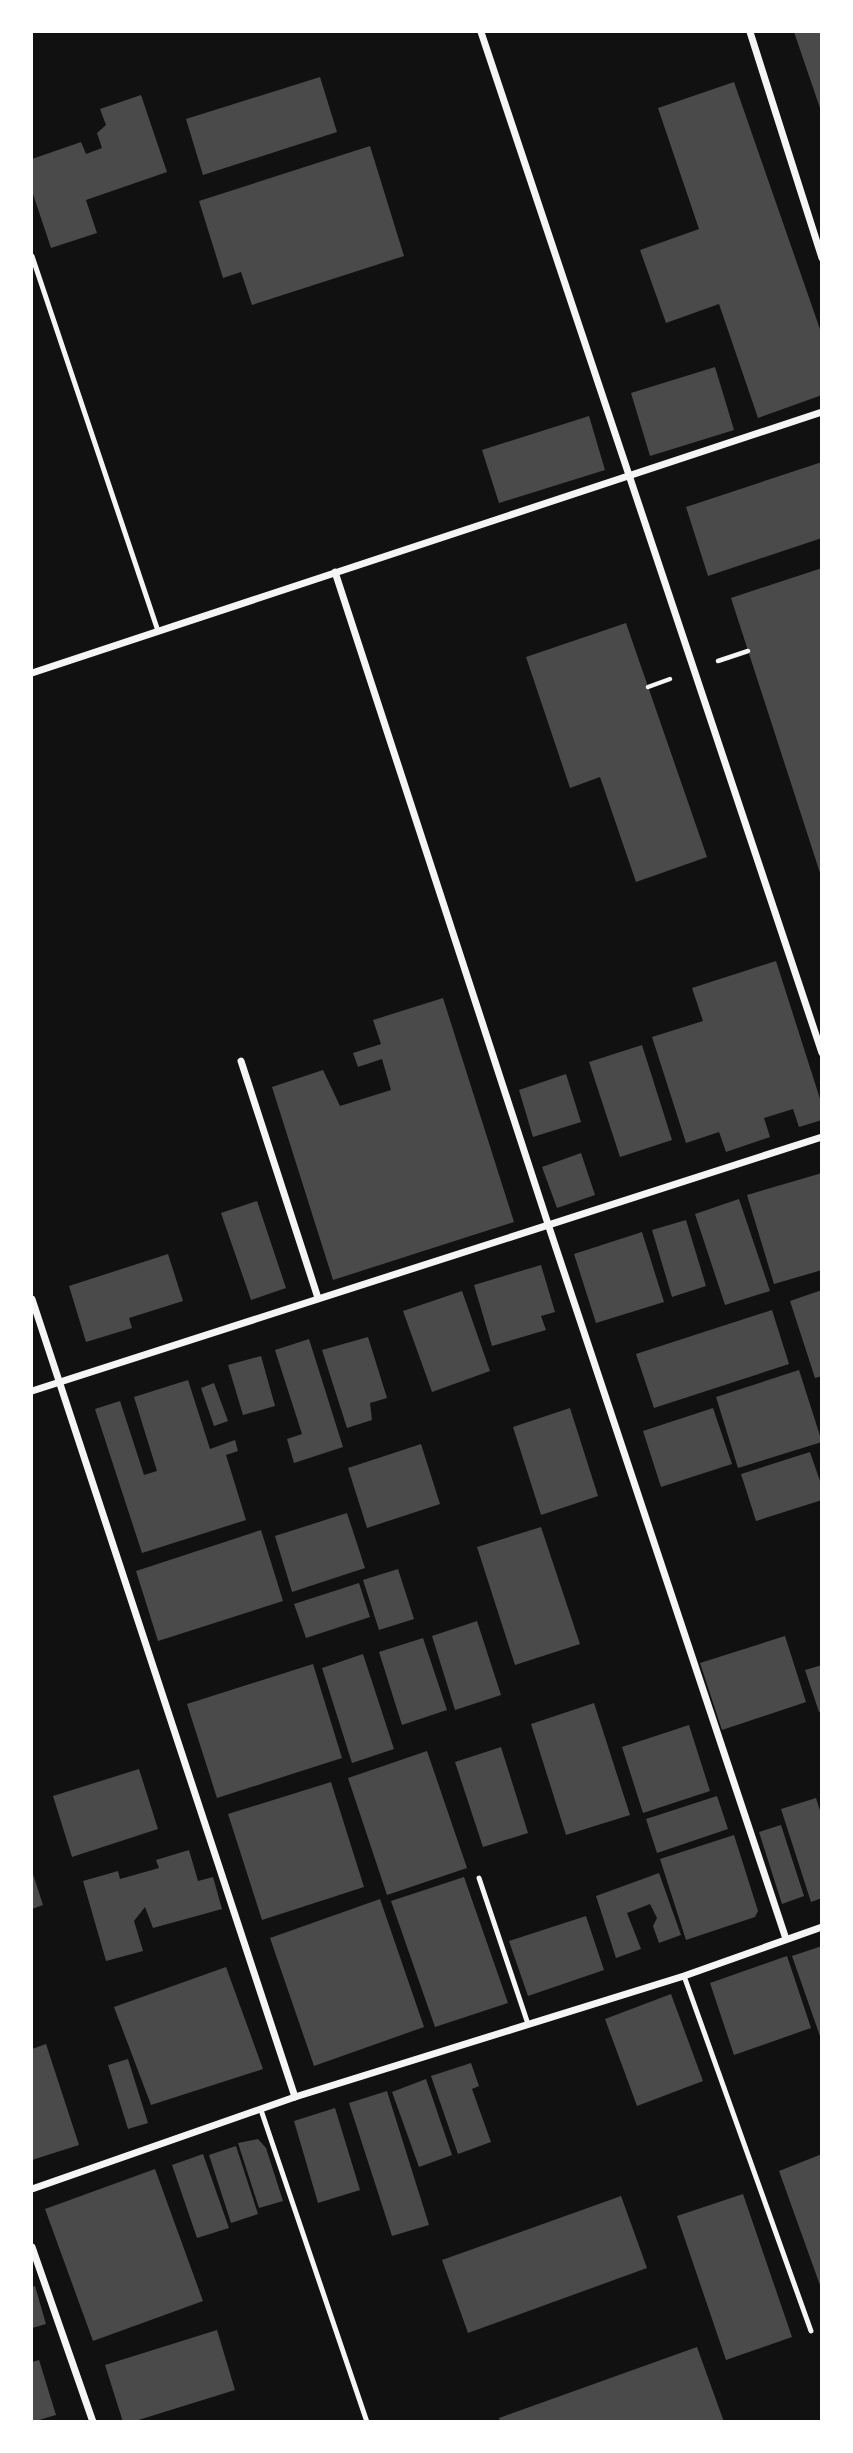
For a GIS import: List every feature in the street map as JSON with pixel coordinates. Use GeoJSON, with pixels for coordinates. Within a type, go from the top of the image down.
{"type":"FeatureCollection","features":[{"type":"Feature","properties":{"kind":"street"},"geometry":{"type":"LineString","coordinates":[[481,32],[631,475],[821,1053]]}},
{"type":"Feature","properties":{"kind":"street"},"geometry":{"type":"LineString","coordinates":[[750,32],[821,258]]}},
{"type":"Feature","properties":{"kind":"street"},"geometry":{"type":"LineString","coordinates":[[32,673],[821,412]]}},
{"type":"Feature","properties":{"kind":"street"},"geometry":{"type":"LineString","coordinates":[[335,572],[786,1939]]}},
{"type":"Feature","properties":{"kind":"street"},"geometry":{"type":"LineString","coordinates":[[242,1061],[318,1298]]}},
{"type":"Feature","properties":{"kind":"street"},"geometry":{"type":"LineString","coordinates":[[32,1391],[821,1137]]}},
{"type":"Feature","properties":{"kind":"street"},"geometry":{"type":"LineString","coordinates":[[32,1300],[295,2097]]}},
{"type":"Feature","properties":{"kind":"street"},"geometry":{"type":"LineString","coordinates":[[32,2189],[295,2097],[684,1976],[821,1927]]}},
{"type":"Feature","properties":{"kind":"street"},"geometry":{"type":"LineString","coordinates":[[32,2247],[93,2421]]}},
{"type":"Feature","properties":{"kind":"lane"},"geometry":{"type":"LineString","coordinates":[[32,256],[158,631]]}},
{"type":"Feature","properties":{"kind":"lane"},"geometry":{"type":"LineString","coordinates":[[478,1878],[528,2024]]}},
{"type":"Feature","properties":{"kind":"lane"},"geometry":{"type":"LineString","coordinates":[[684,1976],[811,2331]]}},
{"type":"Feature","properties":{"kind":"lane"},"geometry":{"type":"LineString","coordinates":[[261,2110],[368,2421]]}},
{"type":"Feature","properties":{"kind":"building"},"geometry":{"type":"Polygon","coordinates":[[[794,32],[822,32],[822,111],[821,111],[794,32]]]}},
{"type":"Feature","properties":{"kind":"building"},"geometry":{"type":"Polygon","coordinates":[[[320,77],[337,132],[203,175],[186,119],[320,77]]]}},
{"type":"Feature","properties":{"kind":"building"},"geometry":{"type":"Polygon","coordinates":[[[734,82],[822,335],[822,395],[758,418],[719,304],[666,323],[640,250],[699,229],[658,108],[734,82]]]}},
{"type":"Feature","properties":{"kind":"building"},"geometry":{"type":"Polygon","coordinates":[[[141,95],[167,172],[86,200],[97,233],[51,248],[32,191],[32,159],[81,142],[86,154],[102,148],[97,133],[106,125],[100,109],[141,95]]]}},
{"type":"Feature","properties":{"kind":"building"},"geometry":{"type":"Polygon","coordinates":[[[370,146],[404,256],[252,305],[241,272],[223,278],[199,201],[370,146]]]}},
{"type":"Feature","properties":{"kind":"building"},"geometry":{"type":"Polygon","coordinates":[[[715,367],[734,430],[650,456],[631,393],[715,367]]]}},
{"type":"Feature","properties":{"kind":"building"},"geometry":{"type":"Polygon","coordinates":[[[589,416],[605,470],[499,503],[482,450],[589,416]]]}},
{"type":"Feature","properties":{"kind":"building"},"geometry":{"type":"Polygon","coordinates":[[[822,462],[822,538],[708,576],[686,507],[822,462]]]}},
{"type":"Feature","properties":{"kind":"building"},"geometry":{"type":"Polygon","coordinates":[[[822,568],[822,876],[821,876],[731,598],[822,568]]]}},
{"type":"Feature","properties":{"kind":"building"},"geometry":{"type":"Polygon","coordinates":[[[626,623],[707,857],[636,882],[600,777],[570,788],[526,657],[626,623]]]}},
{"type":"Feature","properties":{"kind":"building"},"geometry":{"type":"Polygon","coordinates":[[[776,961],[822,1105],[822,1120],[799,1127],[793,1109],[764,1118],[770,1137],[726,1152],[719,1132],[686,1143],[652,1037],[703,1021],[692,988],[776,961]]]}},
{"type":"Feature","properties":{"kind":"building"},"geometry":{"type":"Polygon","coordinates":[[[443,998],[514,1222],[333,1280],[272,1087],[323,1070],[340,1106],[391,1090],[382,1059],[358,1067],[353,1053],[381,1044],[373,1020],[443,998]]]}},
{"type":"Feature","properties":{"kind":"building"},"geometry":{"type":"Polygon","coordinates":[[[642,1045],[672,1140],[620,1157],[589,1062],[642,1045]]]}},
{"type":"Feature","properties":{"kind":"building"},"geometry":{"type":"Polygon","coordinates":[[[566,1074],[581,1122],[533,1137],[519,1090],[566,1074]]]}},
{"type":"Feature","properties":{"kind":"building"},"geometry":{"type":"Polygon","coordinates":[[[581,1153],[595,1195],[557,1208],[542,1167],[581,1153]]]}},
{"type":"Feature","properties":{"kind":"building"},"geometry":{"type":"Polygon","coordinates":[[[822,1173],[822,1270],[774,1284],[747,1195],[822,1173]]]}},
{"type":"Feature","properties":{"kind":"building"},"geometry":{"type":"Polygon","coordinates":[[[739,1199],[770,1291],[725,1305],[695,1214],[739,1199]]]}},
{"type":"Feature","properties":{"kind":"building"},"geometry":{"type":"Polygon","coordinates":[[[257,1201],[286,1288],[251,1300],[221,1213],[257,1201]]]}},
{"type":"Feature","properties":{"kind":"building"},"geometry":{"type":"Polygon","coordinates":[[[686,1220],[706,1286],[672,1297],[652,1230],[686,1220]]]}},
{"type":"Feature","properties":{"kind":"building"},"geometry":{"type":"Polygon","coordinates":[[[642,1232],[664,1302],[596,1323],[574,1254],[642,1232]]]}},
{"type":"Feature","properties":{"kind":"building"},"geometry":{"type":"Polygon","coordinates":[[[168,1254],[183,1301],[129,1318],[132,1328],[86,1342],[69,1286],[168,1254]]]}},
{"type":"Feature","properties":{"kind":"building"},"geometry":{"type":"Polygon","coordinates":[[[541,1265],[555,1312],[541,1316],[546,1330],[492,1346],[474,1285],[541,1265]]]}},
{"type":"Feature","properties":{"kind":"building"},"geometry":{"type":"Polygon","coordinates":[[[822,1290],[822,1376],[815,1378],[790,1301],[822,1290]]]}},
{"type":"Feature","properties":{"kind":"building"},"geometry":{"type":"Polygon","coordinates":[[[462,1291],[490,1371],[432,1392],[403,1311],[462,1291]]]}},
{"type":"Feature","properties":{"kind":"building"},"geometry":{"type":"Polygon","coordinates":[[[772,1310],[789,1364],[654,1408],[636,1354],[772,1310]]]}},
{"type":"Feature","properties":{"kind":"building"},"geometry":{"type":"Polygon","coordinates":[[[368,1337],[387,1398],[370,1403],[372,1420],[347,1428],[322,1350],[368,1337]]]}},
{"type":"Feature","properties":{"kind":"building"},"geometry":{"type":"Polygon","coordinates":[[[309,1339],[343,1447],[294,1463],[287,1439],[302,1434],[275,1350],[309,1339]]]}},
{"type":"Feature","properties":{"kind":"building"},"geometry":{"type":"Polygon","coordinates":[[[261,1356],[275,1406],[243,1415],[228,1365],[261,1356]]]}},
{"type":"Feature","properties":{"kind":"building"},"geometry":{"type":"Polygon","coordinates":[[[799,1370],[822,1442],[738,1468],[716,1397],[799,1370]]]}},
{"type":"Feature","properties":{"kind":"building"},"geometry":{"type":"Polygon","coordinates":[[[188,1380],[210,1449],[235,1440],[238,1451],[226,1455],[246,1520],[142,1553],[95,1409],[120,1401],[144,1475],[157,1471],[134,1397],[188,1380]]]}},
{"type":"Feature","properties":{"kind":"building"},"geometry":{"type":"Polygon","coordinates":[[[214,1383],[228,1421],[214,1426],[201,1388],[214,1383]]]}},
{"type":"Feature","properties":{"kind":"building"},"geometry":{"type":"Polygon","coordinates":[[[570,1408],[598,1496],[541,1515],[513,1427],[570,1408]]]}},
{"type":"Feature","properties":{"kind":"building"},"geometry":{"type":"Polygon","coordinates":[[[713,1408],[732,1464],[661,1487],[643,1431],[713,1408]]]}},
{"type":"Feature","properties":{"kind":"building"},"geometry":{"type":"Polygon","coordinates":[[[421,1444],[440,1504],[367,1528],[348,1468],[421,1444]]]}},
{"type":"Feature","properties":{"kind":"building"},"geometry":{"type":"Polygon","coordinates":[[[810,1452],[822,1487],[822,1500],[756,1521],[741,1474],[810,1452]]]}},
{"type":"Feature","properties":{"kind":"building"},"geometry":{"type":"Polygon","coordinates":[[[347,1513],[365,1568],[292,1592],[275,1536],[347,1513]]]}},
{"type":"Feature","properties":{"kind":"building"},"geometry":{"type":"Polygon","coordinates":[[[541,1527],[580,1644],[515,1665],[477,1547],[541,1527]]]}},
{"type":"Feature","properties":{"kind":"building"},"geometry":{"type":"Polygon","coordinates":[[[261,1530],[283,1601],[158,1641],[136,1571],[261,1530]]]}},
{"type":"Feature","properties":{"kind":"building"},"geometry":{"type":"Polygon","coordinates":[[[398,1569],[414,1619],[379,1630],[363,1580],[398,1569]]]}},
{"type":"Feature","properties":{"kind":"building"},"geometry":{"type":"Polygon","coordinates":[[[359,1583],[370,1617],[306,1638],[294,1604],[359,1583]]]}},
{"type":"Feature","properties":{"kind":"building"},"geometry":{"type":"Polygon","coordinates":[[[477,1621],[501,1695],[455,1710],[432,1636],[477,1621]]]}},
{"type":"Feature","properties":{"kind":"building"},"geometry":{"type":"Polygon","coordinates":[[[785,1636],[806,1702],[722,1730],[700,1663],[785,1636]]]}},
{"type":"Feature","properties":{"kind":"building"},"geometry":{"type":"Polygon","coordinates":[[[423,1638],[447,1710],[402,1725],[379,1652],[423,1638]]]}},
{"type":"Feature","properties":{"kind":"building"},"geometry":{"type":"Polygon","coordinates":[[[363,1654],[394,1749],[352,1763],[322,1668],[363,1654]]]}},
{"type":"Feature","properties":{"kind":"building"},"geometry":{"type":"Polygon","coordinates":[[[313,1664],[342,1758],[217,1798],[187,1704],[313,1664]]]}},
{"type":"Feature","properties":{"kind":"building"},"geometry":{"type":"Polygon","coordinates":[[[822,1665],[822,1711],[819,1712],[805,1670],[822,1665]]]}},
{"type":"Feature","properties":{"kind":"building"},"geometry":{"type":"Polygon","coordinates":[[[594,1703],[630,1815],[566,1835],[531,1724],[594,1703]]]}},
{"type":"Feature","properties":{"kind":"building"},"geometry":{"type":"Polygon","coordinates":[[[689,1725],[710,1791],[643,1813],[622,1747],[689,1725]]]}},
{"type":"Feature","properties":{"kind":"building"},"geometry":{"type":"Polygon","coordinates":[[[501,1747],[528,1833],[483,1847],[455,1762],[501,1747]]]}},
{"type":"Feature","properties":{"kind":"building"},"geometry":{"type":"Polygon","coordinates":[[[427,1751],[467,1868],[387,1895],[348,1778],[427,1751]]]}},
{"type":"Feature","properties":{"kind":"building"},"geometry":{"type":"Polygon","coordinates":[[[139,1769],[158,1829],[72,1857],[53,1796],[139,1769]]]}},
{"type":"Feature","properties":{"kind":"building"},"geometry":{"type":"Polygon","coordinates":[[[331,1782],[364,1887],[262,1920],[228,1814],[331,1782]]]}},
{"type":"Feature","properties":{"kind":"building"},"geometry":{"type":"Polygon","coordinates":[[[717,1796],[728,1829],[657,1853],[646,1819],[717,1796]]]}},
{"type":"Feature","properties":{"kind":"building"},"geometry":{"type":"Polygon","coordinates":[[[816,1798],[822,1817],[822,1898],[811,1902],[781,1809],[816,1798]]]}},
{"type":"Feature","properties":{"kind":"building"},"geometry":{"type":"Polygon","coordinates":[[[781,1825],[804,1896],[782,1904],[759,1832],[781,1825]]]}},
{"type":"Feature","properties":{"kind":"building"},"geometry":{"type":"Polygon","coordinates":[[[734,1835],[758,1911],[755,1917],[686,1940],[660,1859],[734,1835]]]}},
{"type":"Feature","properties":{"kind":"building"},"geometry":{"type":"Polygon","coordinates":[[[189,1850],[198,1881],[213,1877],[222,1909],[153,1928],[145,1907],[134,1921],[143,1951],[106,1961],[83,1881],[118,1871],[120,1879],[159,1868],[156,1860],[189,1850]]]}},
{"type":"Feature","properties":{"kind":"building"},"geometry":{"type":"Polygon","coordinates":[[[32,1871],[43,1905],[32,1909],[32,1871]]]}},
{"type":"Feature","properties":{"kind":"building"},"geometry":{"type":"Polygon","coordinates":[[[659,1873],[681,1935],[659,1943],[653,1926],[657,1918],[650,1904],[627,1913],[641,1949],[616,1958],[596,1896],[659,1873]]]}},
{"type":"Feature","properties":{"kind":"building"},"geometry":{"type":"Polygon","coordinates":[[[464,1877],[508,2003],[435,2027],[391,1901],[464,1877]]]}},
{"type":"Feature","properties":{"kind":"building"},"geometry":{"type":"Polygon","coordinates":[[[380,1899],[424,2027],[314,2066],[270,1938],[380,1899]]]}},
{"type":"Feature","properties":{"kind":"building"},"geometry":{"type":"Polygon","coordinates":[[[586,1916],[604,1970],[528,1996],[509,1941],[586,1916]]]}},
{"type":"Feature","properties":{"kind":"building"},"geometry":{"type":"Polygon","coordinates":[[[822,1946],[822,2039],[821,2039],[792,1956],[822,1946]]]}},
{"type":"Feature","properties":{"kind":"building"},"geometry":{"type":"Polygon","coordinates":[[[787,1956],[811,2028],[734,2055],[710,1983],[787,1956]]]}},
{"type":"Feature","properties":{"kind":"building"},"geometry":{"type":"Polygon","coordinates":[[[226,1967],[263,2069],[151,2105],[114,2007],[226,1967]]]}},
{"type":"Feature","properties":{"kind":"building"},"geometry":{"type":"Polygon","coordinates":[[[671,1994],[703,2081],[637,2106],[605,2019],[671,1994]]]}},
{"type":"Feature","properties":{"kind":"building"},"geometry":{"type":"Polygon","coordinates":[[[46,2044],[79,2145],[32,2160],[32,2049],[46,2044]]]}},
{"type":"Feature","properties":{"kind":"building"},"geometry":{"type":"Polygon","coordinates":[[[128,2059],[148,2123],[128,2129],[108,2065],[128,2059]]]}},
{"type":"Feature","properties":{"kind":"building"},"geometry":{"type":"Polygon","coordinates":[[[471,2063],[479,2086],[472,2089],[491,2142],[458,2154],[431,2076],[471,2063]]]}},
{"type":"Feature","properties":{"kind":"building"},"geometry":{"type":"Polygon","coordinates":[[[426,2079],[452,2155],[419,2167],[392,2092],[426,2079]]]}},
{"type":"Feature","properties":{"kind":"building"},"geometry":{"type":"Polygon","coordinates":[[[387,2091],[429,2225],[392,2236],[349,2103],[387,2091]]]}},
{"type":"Feature","properties":{"kind":"building"},"geometry":{"type":"Polygon","coordinates":[[[335,2108],[360,2190],[318,2203],[294,2121],[335,2108]]]}},
{"type":"Feature","properties":{"kind":"building"},"geometry":{"type":"Polygon","coordinates":[[[258,2139],[266,2148],[283,2201],[259,2208],[238,2143],[258,2139]]]}},
{"type":"Feature","properties":{"kind":"building"},"geometry":{"type":"Polygon","coordinates":[[[236,2146],[258,2214],[231,2223],[209,2155],[236,2146]]]}},
{"type":"Feature","properties":{"kind":"building"},"geometry":{"type":"Polygon","coordinates":[[[203,2154],[229,2228],[197,2238],[172,2165],[203,2154]]]}},
{"type":"Feature","properties":{"kind":"building"},"geometry":{"type":"Polygon","coordinates":[[[822,2154],[822,2288],[821,2288],[779,2171],[822,2154]]]}},
{"type":"Feature","properties":{"kind":"building"},"geometry":{"type":"Polygon","coordinates":[[[155,2169],[203,2301],[93,2341],[45,2209],[155,2169]]]}},
{"type":"Feature","properties":{"kind":"building"},"geometry":{"type":"Polygon","coordinates":[[[743,2194],[792,2337],[726,2360],[677,2216],[743,2194]]]}},
{"type":"Feature","properties":{"kind":"building"},"geometry":{"type":"Polygon","coordinates":[[[621,2196],[647,2268],[468,2333],[442,2260],[621,2196]]]}},
{"type":"Feature","properties":{"kind":"building"},"geometry":{"type":"Polygon","coordinates":[[[35,2286],[46,2324],[32,2328],[32,2287],[35,2286]]]}},
{"type":"Feature","properties":{"kind":"building"},"geometry":{"type":"Polygon","coordinates":[[[217,2330],[235,2390],[132,2422],[123,2422],[105,2365],[217,2330]]]}},
{"type":"Feature","properties":{"kind":"building"},"geometry":{"type":"Polygon","coordinates":[[[697,2347],[724,2422],[500,2422],[499,2418],[697,2347]]]}},
{"type":"Feature","properties":{"kind":"building"},"geometry":{"type":"Polygon","coordinates":[[[39,2360],[56,2415],[32,2422],[32,2362],[39,2360]]]}}]}
